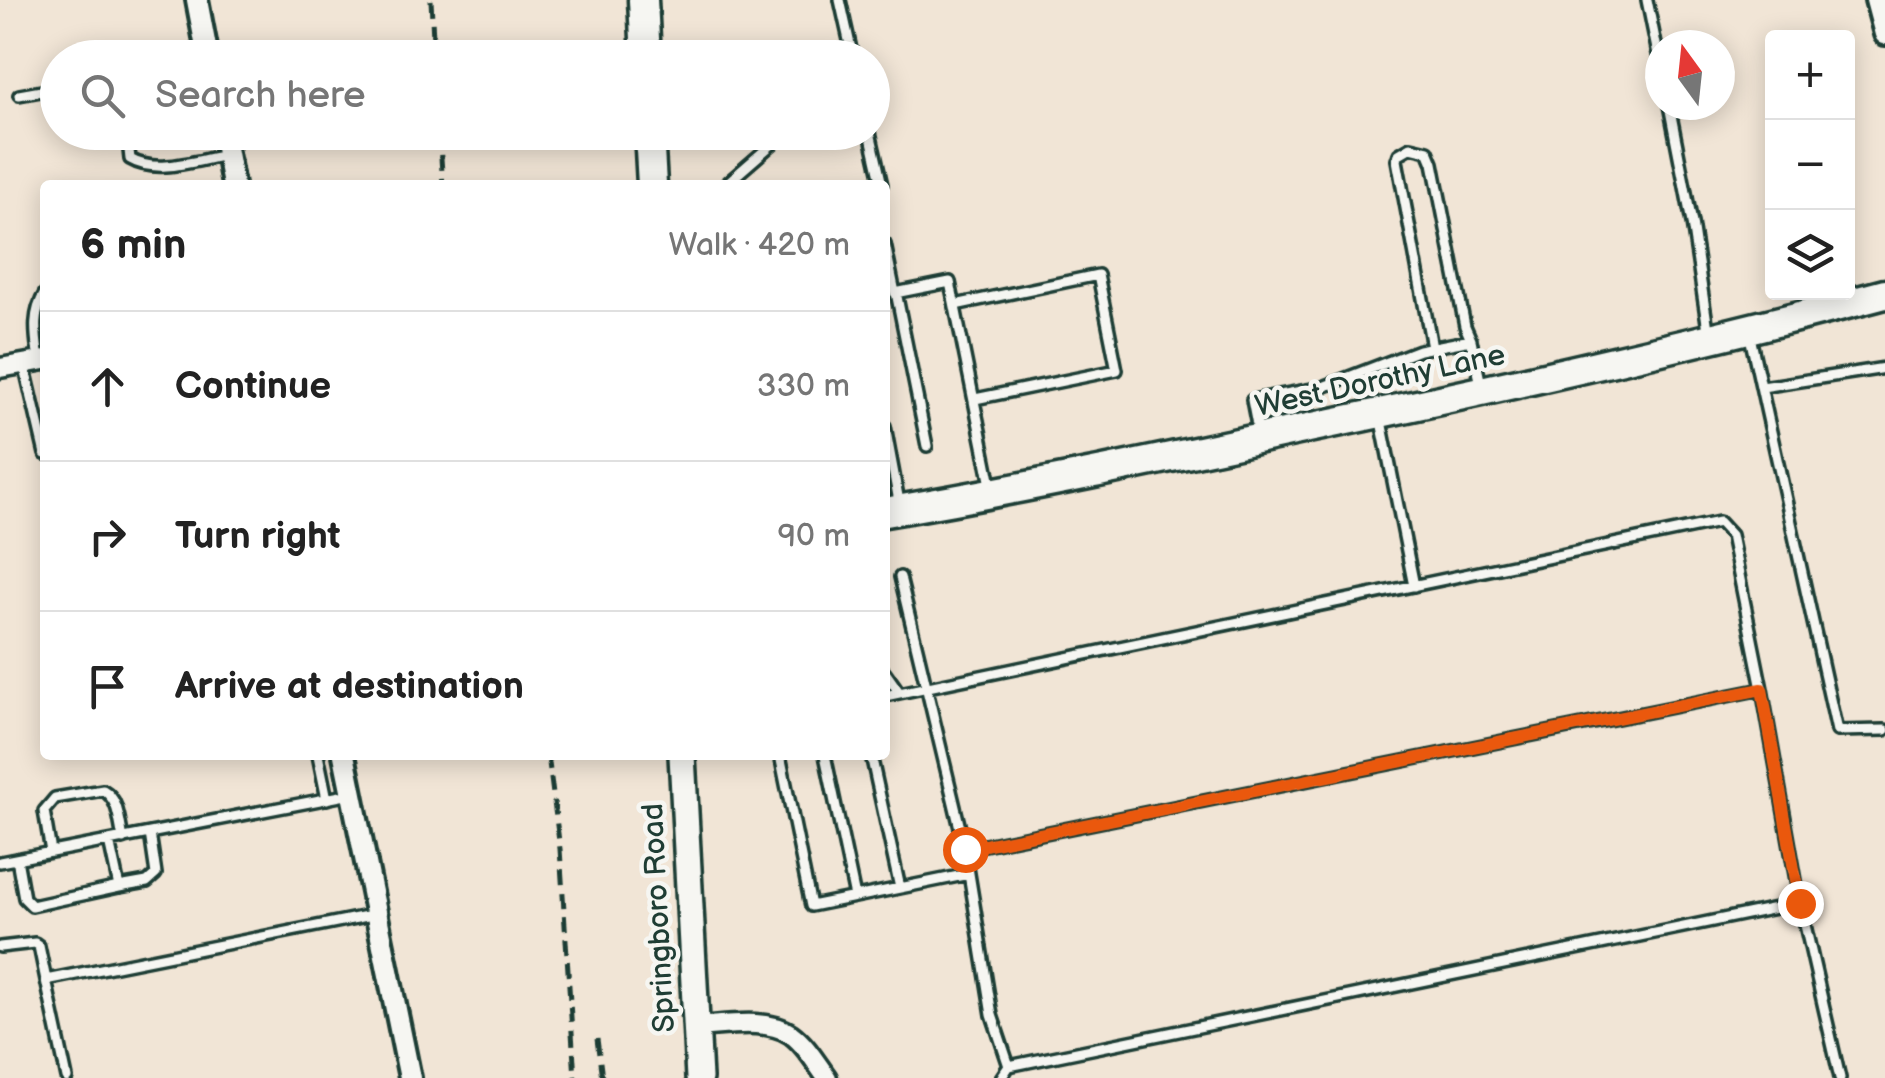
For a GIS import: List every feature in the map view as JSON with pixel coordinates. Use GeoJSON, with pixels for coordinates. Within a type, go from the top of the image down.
{"type":"FeatureCollection","features":[{"type":"Feature","properties":{"kind":"main road"},"geometry":{"type":"LineString","coordinates":[[643,0],[645,40]]}},
{"type":"Feature","properties":{"kind":"main road"},"geometry":{"type":"LineString","coordinates":[[651,150],[652,180]]}},
{"type":"Feature","properties":{"kind":"main road","name":"West Dorothy Lane"},"geometry":{"type":"LineString","coordinates":[[893,511],[1483,392],[1885,294]]}},
{"type":"Feature","properties":{"kind":"main road","name":"Springboro Road"},"geometry":{"type":"LineString","coordinates":[[682,760],[699,1078]]}},
{"type":"Feature","properties":{"kind":"street"},"geometry":{"type":"LineString","coordinates":[[196,0],[204,40]]}},
{"type":"Feature","properties":{"kind":"street"},"geometry":{"type":"LineString","coordinates":[[1876,0],[1885,34]]}},
{"type":"Feature","properties":{"kind":"street"},"geometry":{"type":"LineString","coordinates":[[226,150],[232,180]]}},
{"type":"Feature","properties":{"kind":"street"},"geometry":{"type":"LineString","coordinates":[[0,368],[36,362]]}},
{"type":"Feature","properties":{"kind":"street"},"geometry":{"type":"LineString","coordinates":[[345,760],[410,1078]]}},
{"type":"Feature","properties":{"kind":"street"},"geometry":{"type":"LineString","coordinates":[[695,1027],[767,1026],[784,1030],[803,1046],[828,1078]]}},
{"type":"Feature","properties":{"kind":"lane"},"geometry":{"type":"LineString","coordinates":[[840,0],[849,40]]}},
{"type":"Feature","properties":{"kind":"lane"},"geometry":{"type":"LineString","coordinates":[[1647,0],[1653,30]]}},
{"type":"Feature","properties":{"kind":"lane"},"geometry":{"type":"LineString","coordinates":[[19,95],[40,91]]}},
{"type":"Feature","properties":{"kind":"lane"},"geometry":{"type":"LineString","coordinates":[[1672,120],[1709,339]]}},
{"type":"Feature","properties":{"kind":"lane"},"geometry":{"type":"LineString","coordinates":[[1432,347],[1397,160],[1404,150],[1420,147],[1428,151],[1433,163],[1465,326],[1483,392]]}},
{"type":"Feature","properties":{"kind":"lane"},"geometry":{"type":"LineString","coordinates":[[129,150],[130,159],[156,167],[227,155]]}},
{"type":"Feature","properties":{"kind":"lane"},"geometry":{"type":"LineString","coordinates":[[731,180],[765,150]]}},
{"type":"Feature","properties":{"kind":"lane"},"geometry":{"type":"LineString","coordinates":[[874,150],[881,180]]}},
{"type":"Feature","properties":{"kind":"lane"},"geometry":{"type":"LineString","coordinates":[[890,266],[926,446]]}},
{"type":"Feature","properties":{"kind":"lane"},"geometry":{"type":"LineString","coordinates":[[955,305],[1098,275],[1117,370],[975,399]]}},
{"type":"Feature","properties":{"kind":"lane"},"geometry":{"type":"LineString","coordinates":[[896,292],[950,282],[992,493]]}},
{"type":"Feature","properties":{"kind":"lane"},"geometry":{"type":"LineString","coordinates":[[40,300],[34,326],[40,444]]}},
{"type":"Feature","properties":{"kind":"lane"},"geometry":{"type":"LineString","coordinates":[[1748,329],[1837,731],[1885,730]]}},
{"type":"Feature","properties":{"kind":"lane"},"geometry":{"type":"LineString","coordinates":[[1260,438],[1252,400],[1324,386],[1432,347],[1471,340]]}},
{"type":"Feature","properties":{"kind":"lane"},"geometry":{"type":"LineString","coordinates":[[1762,387],[1885,368]]}},
{"type":"Feature","properties":{"kind":"lane"},"geometry":{"type":"LineString","coordinates":[[1380,413],[1414,586]]}},
{"type":"Feature","properties":{"kind":"lane"},"geometry":{"type":"LineString","coordinates":[[890,480],[893,511]]}},
{"type":"Feature","properties":{"kind":"lane"},"geometry":{"type":"LineString","coordinates":[[890,695],[1719,522],[1731,534],[1800,903],[1840,1078]]}},
{"type":"Feature","properties":{"kind":"lane"},"geometry":{"type":"LineString","coordinates":[[900,576],[965,849],[992,1015],[1008,1066],[1001,1078]]}},
{"type":"Feature","properties":{"kind":"lane"},"geometry":{"type":"LineString","coordinates":[[890,679],[899,692]]}},
{"type":"Feature","properties":{"kind":"lane"},"geometry":{"type":"LineString","coordinates":[[965,849],[1762,689]]}},
{"type":"Feature","properties":{"kind":"lane"},"geometry":{"type":"LineString","coordinates":[[319,760],[327,799]]}},
{"type":"Feature","properties":{"kind":"lane"},"geometry":{"type":"LineString","coordinates":[[781,760],[811,906],[968,874]]}},
{"type":"Feature","properties":{"kind":"lane"},"geometry":{"type":"LineString","coordinates":[[827,760],[854,897]]}},
{"type":"Feature","properties":{"kind":"lane"},"geometry":{"type":"LineString","coordinates":[[872,760],[900,888]]}},
{"type":"Feature","properties":{"kind":"lane"},"geometry":{"type":"LineString","coordinates":[[51,852],[44,811],[55,798],[108,792],[122,838]]}},
{"type":"Feature","properties":{"kind":"lane"},"geometry":{"type":"LineString","coordinates":[[0,862],[352,794]]}},
{"type":"Feature","properties":{"kind":"lane"},"geometry":{"type":"LineString","coordinates":[[17,859],[24,898],[32,906],[147,882],[156,874],[150,833]]}},
{"type":"Feature","properties":{"kind":"lane"},"geometry":{"type":"LineString","coordinates":[[109,841],[119,887]]}},
{"type":"Feature","properties":{"kind":"lane"},"geometry":{"type":"LineString","coordinates":[[1008,1066],[1800,903]]}},
{"type":"Feature","properties":{"kind":"lane"},"geometry":{"type":"LineString","coordinates":[[46,980],[376,914]]}},
{"type":"Feature","properties":{"kind":"lane"},"geometry":{"type":"LineString","coordinates":[[0,948],[35,943],[40,952],[67,1078]]}},
{"type":"Feature","properties":{"kind":"railway"},"geometry":{"type":"LineString","coordinates":[[431,0],[433,40]]}},
{"type":"Feature","properties":{"kind":"railway"},"geometry":{"type":"LineString","coordinates":[[440,150],[443,180]]}},
{"type":"Feature","properties":{"kind":"railway"},"geometry":{"type":"LineString","coordinates":[[549,760],[560,849],[575,1078]]}},
{"type":"Feature","properties":{"kind":"railway"},"geometry":{"type":"LineString","coordinates":[[597,1039],[602,1078]]}},
{"type":"Feature","properties":{"kind":"route"},"geometry":{"type":"LineString","coordinates":[[965,849],[1762,689],[1800,903]]}}]}
